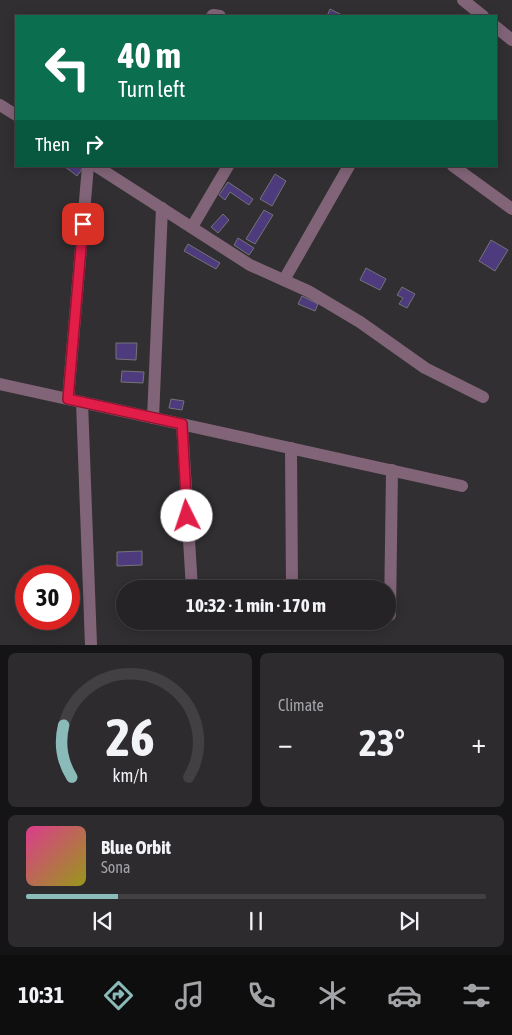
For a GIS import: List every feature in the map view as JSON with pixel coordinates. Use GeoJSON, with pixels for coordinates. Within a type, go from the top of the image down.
{"type":"FeatureCollection","features":[{"type":"Feature","properties":{"kind":"street"},"geometry":{"type":"LineString","coordinates":[[463,0],[482,15]]}},
{"type":"Feature","properties":{"kind":"street"},"geometry":{"type":"LineString","coordinates":[[497,28],[512,40]]}},
{"type":"Feature","properties":{"kind":"street"},"geometry":{"type":"LineString","coordinates":[[0,105],[15,114]]}},
{"type":"Feature","properties":{"kind":"street"},"geometry":{"type":"LineString","coordinates":[[68,399],[95,167]]}},
{"type":"Feature","properties":{"kind":"street"},"geometry":{"type":"LineString","coordinates":[[97,167],[250,265],[308,291],[360,322],[425,368],[483,398]]}},
{"type":"Feature","properties":{"kind":"street"},"geometry":{"type":"LineString","coordinates":[[192,227],[227,167]]}},
{"type":"Feature","properties":{"kind":"street"},"geometry":{"type":"LineString","coordinates":[[284,280],[349,167]]}},
{"type":"Feature","properties":{"kind":"street"},"geometry":{"type":"LineString","coordinates":[[454,167],[512,208]]}},
{"type":"Feature","properties":{"kind":"street"},"geometry":{"type":"LineString","coordinates":[[153,418],[162,208]]}},
{"type":"Feature","properties":{"kind":"street"},"geometry":{"type":"LineString","coordinates":[[0,384],[462,486]]}},
{"type":"Feature","properties":{"kind":"street"},"geometry":{"type":"LineString","coordinates":[[82,402],[91,645]]}},
{"type":"Feature","properties":{"kind":"street"},"geometry":{"type":"LineString","coordinates":[[182,424],[191,580]]}},
{"type":"Feature","properties":{"kind":"street"},"geometry":{"type":"LineString","coordinates":[[291,448],[292,580]]}},
{"type":"Feature","properties":{"kind":"street"},"geometry":{"type":"LineString","coordinates":[[390,580],[392,470]]}},
{"type":"Feature","properties":{"kind":"building"},"geometry":{"type":"Polygon","coordinates":[[[330,9],[342,15],[327,15],[330,9]]]}},
{"type":"Feature","properties":{"kind":"building"},"geometry":{"type":"Polygon","coordinates":[[[65,167],[83,168],[77,176],[65,167]]]}},
{"type":"Feature","properties":{"kind":"building"},"geometry":{"type":"Polygon","coordinates":[[[275,174],[286,181],[272,206],[260,199],[275,174]]]}},
{"type":"Feature","properties":{"kind":"building"},"geometry":{"type":"Polygon","coordinates":[[[228,182],[253,199],[249,205],[230,192],[225,200],[219,195],[228,182]]]}},
{"type":"Feature","properties":{"kind":"building"},"geometry":{"type":"Polygon","coordinates":[[[264,210],[273,215],[255,244],[246,239],[264,210]]]}},
{"type":"Feature","properties":{"kind":"building"},"geometry":{"type":"Polygon","coordinates":[[[223,214],[229,220],[218,233],[211,227],[223,214]]]}},
{"type":"Feature","properties":{"kind":"building"},"geometry":{"type":"Polygon","coordinates":[[[238,238],[254,248],[249,255],[234,245],[238,238]]]}},
{"type":"Feature","properties":{"kind":"building"},"geometry":{"type":"Polygon","coordinates":[[[491,240],[508,250],[495,271],[479,261],[491,240]]]}},
{"type":"Feature","properties":{"kind":"building"},"geometry":{"type":"Polygon","coordinates":[[[188,244],[220,263],[216,269],[184,251],[188,244]]]}},
{"type":"Feature","properties":{"kind":"building"},"geometry":{"type":"Polygon","coordinates":[[[366,268],[386,279],[380,290],[360,280],[366,268]]]}},
{"type":"Feature","properties":{"kind":"building"},"geometry":{"type":"Polygon","coordinates":[[[402,287],[415,294],[407,308],[399,304],[403,298],[397,295],[402,287]]]}},
{"type":"Feature","properties":{"kind":"building"},"geometry":{"type":"Polygon","coordinates":[[[302,296],[318,304],[315,311],[298,304],[302,296]]]}},
{"type":"Feature","properties":{"kind":"building"},"geometry":{"type":"Polygon","coordinates":[[[116,343],[137,343],[136,360],[116,359],[116,343]]]}},
{"type":"Feature","properties":{"kind":"building"},"geometry":{"type":"Polygon","coordinates":[[[122,371],[144,372],[143,383],[121,382],[122,371]]]}},
{"type":"Feature","properties":{"kind":"building"},"geometry":{"type":"Polygon","coordinates":[[[171,399],[184,401],[182,410],[169,408],[171,399]]]}},
{"type":"Feature","properties":{"kind":"building"},"geometry":{"type":"Polygon","coordinates":[[[142,551],[142,565],[117,566],[117,552],[142,551]]]}},
{"type":"Feature","properties":{"kind":"route"},"geometry":{"type":"LineString","coordinates":[[83,224],[68,399],[182,424],[187,516]]}}]}
